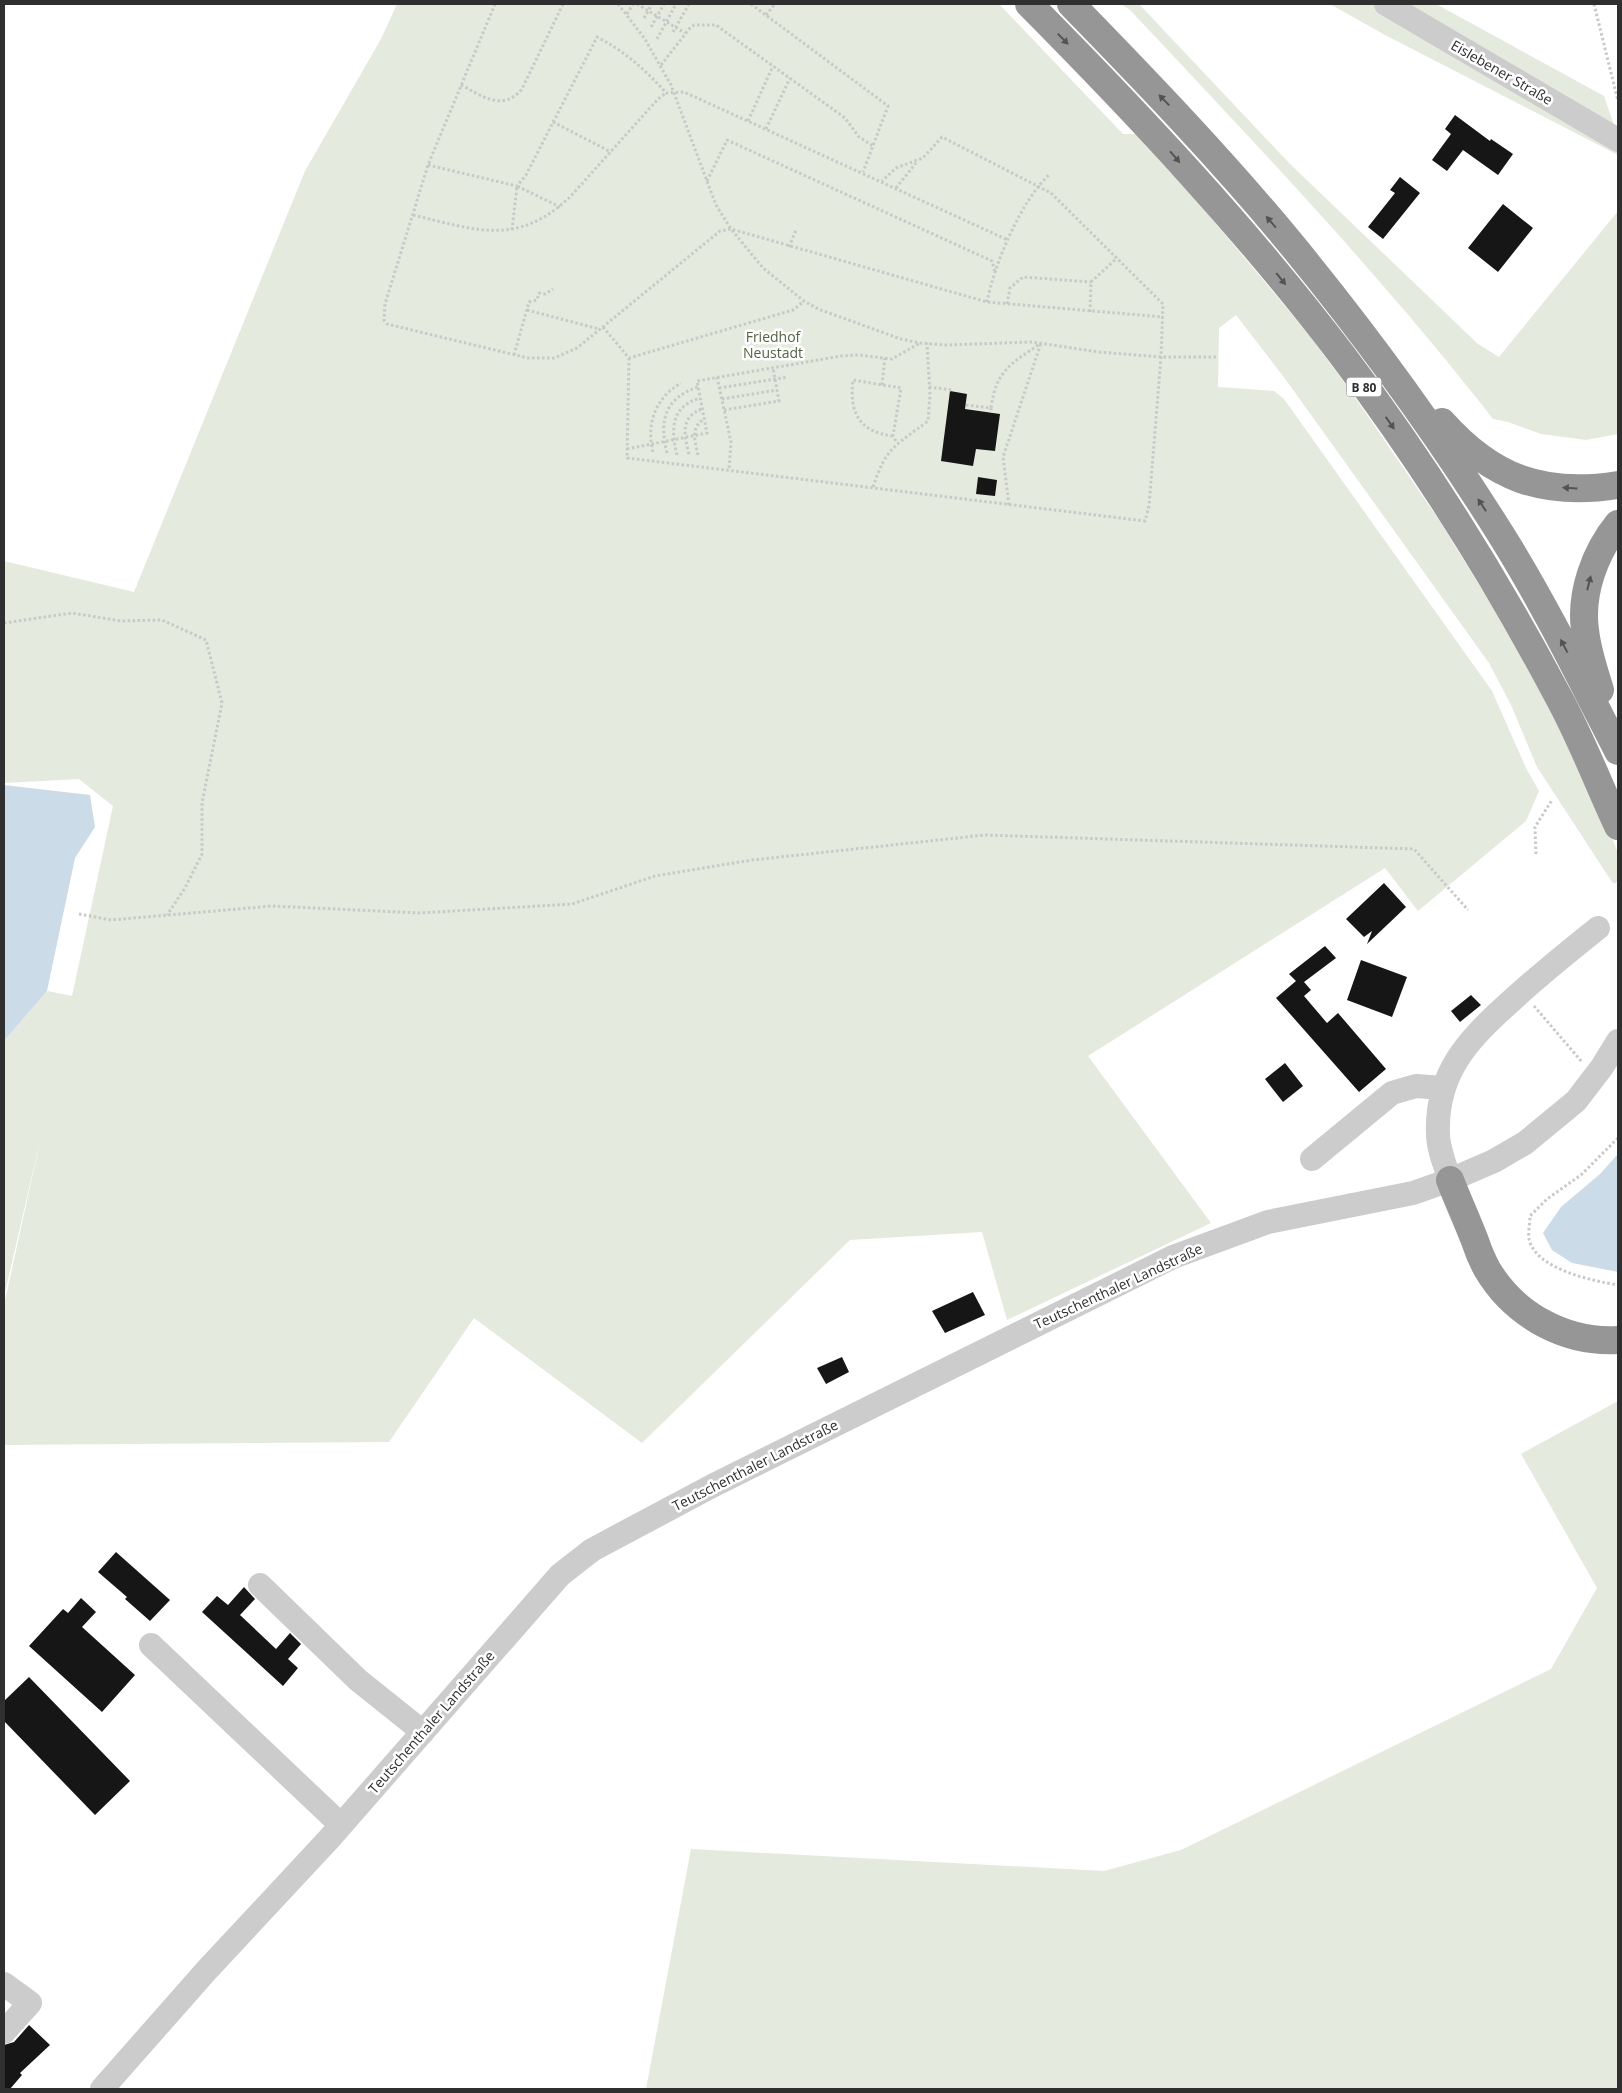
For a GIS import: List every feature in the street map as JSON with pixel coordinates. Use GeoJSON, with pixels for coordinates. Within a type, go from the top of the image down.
{"type":"FeatureCollection","features":[{"type":"Feature","properties":{"kind":"highway","name":"B 80"},"geometry":{"type":"LineString","coordinates":[[1029,4],[1154,133],[1269,265],[1342,356],[1409,450],[1486,570],[1559,698],[1618,826]]}},
{"type":"Feature","properties":{"kind":"highway","name":"B 80"},"geometry":{"type":"LineString","coordinates":[[1071,4],[1176,113],[1291,244],[1358,327],[1406,392],[1506,542],[1618,750]]}},
{"type":"Feature","properties":{"kind":"highway"},"geometry":{"type":"LineString","coordinates":[[1358,327],[1462,444],[1487,463],[1513,477],[1549,487],[1586,489],[1618,485]]}},
{"type":"Feature","properties":{"kind":"highway"},"geometry":{"type":"LineString","coordinates":[[1618,524],[1606,541],[1592,571],[1584,613],[1588,646],[1618,750]]}},
{"type":"Feature","properties":{"kind":"highway"},"geometry":{"type":"LineString","coordinates":[[1450,1180],[1487,1269],[1516,1304],[1540,1321],[1563,1332],[1592,1339],[1618,1340]]}},
{"type":"Feature","properties":{"kind":"street","name":"Eislebener Straße"},"geometry":{"type":"LineString","coordinates":[[1386,4],[1618,140]]}},
{"type":"Feature","properties":{"kind":"street"},"geometry":{"type":"LineString","coordinates":[[1450,1180],[1440,1152],[1438,1132],[1443,1088],[1455,1063],[1471,1039],[1522,991],[1598,928]]}},
{"type":"Feature","properties":{"kind":"street","name":"Teutschenthaler Landstraße"},"geometry":{"type":"LineString","coordinates":[[102,2089],[341,1825],[560,1575],[592,1550],[712,1486],[1173,1257],[1268,1222],[1413,1193],[1450,1180],[1511,1152],[1559,1117],[1588,1086],[1618,1041]]}},
{"type":"Feature","properties":{"kind":"street"},"geometry":{"type":"LineString","coordinates":[[1312,1159],[1392,1093],[1416,1086],[1443,1088]]}},
{"type":"Feature","properties":{"kind":"street"},"geometry":{"type":"LineString","coordinates":[[260,1585],[358,1680],[423,1732]]}},
{"type":"Feature","properties":{"kind":"street"},"geometry":{"type":"LineString","coordinates":[[151,1645],[341,1825]]}},
{"type":"Feature","properties":{"kind":"street"},"geometry":{"type":"LineString","coordinates":[[4,1984],[30,2003],[4,2032]]}},
{"type":"Feature","properties":{"kind":"path"},"geometry":{"type":"LineString","coordinates":[[495,4],[428,165],[385,304],[384,320],[387,324],[528,358],[554,358],[577,348],[720,232],[731,230],[987,302],[1163,317]]}},
{"type":"Feature","properties":{"kind":"path"},"geometry":{"type":"LineString","coordinates":[[461,84],[494,101],[513,98],[522,89],[564,4]]}},
{"type":"Feature","properties":{"kind":"path"},"geometry":{"type":"LineString","coordinates":[[618,4],[661,66],[674,92],[716,205],[731,230],[763,268],[804,302],[818,309],[882,332],[927,344],[1032,342],[1099,352],[1161,357],[1218,357]]}},
{"type":"Feature","properties":{"kind":"path"},"geometry":{"type":"LineString","coordinates":[[626,14],[633,4]]}},
{"type":"Feature","properties":{"kind":"path"},"geometry":{"type":"LineString","coordinates":[[637,4],[685,33]]}},
{"type":"Feature","properties":{"kind":"path"},"geometry":{"type":"LineString","coordinates":[[644,18],[652,4]]}},
{"type":"Feature","properties":{"kind":"path"},"geometry":{"type":"LineString","coordinates":[[651,27],[664,4]]}},
{"type":"Feature","properties":{"kind":"path"},"geometry":{"type":"LineString","coordinates":[[657,39],[676,4]]}},
{"type":"Feature","properties":{"kind":"path"},"geometry":{"type":"LineString","coordinates":[[673,32],[689,4]]}},
{"type":"Feature","properties":{"kind":"path"},"geometry":{"type":"LineString","coordinates":[[751,4],[888,106],[863,173]]}},
{"type":"Feature","properties":{"kind":"path"},"geometry":{"type":"LineString","coordinates":[[766,15],[775,4]]}},
{"type":"Feature","properties":{"kind":"path"},"geometry":{"type":"LineString","coordinates":[[1594,4],[1618,101]]}},
{"type":"Feature","properties":{"kind":"path"},"geometry":{"type":"LineString","coordinates":[[661,66],[685,33],[694,25],[716,25],[845,118],[859,137],[873,146]]}},
{"type":"Feature","properties":{"kind":"path"},"geometry":{"type":"LineString","coordinates":[[512,230],[517,186],[526,175],[597,37],[618,48],[652,77],[666,93]]}},
{"type":"Feature","properties":{"kind":"path"},"geometry":{"type":"LineString","coordinates":[[748,121],[774,66]]}},
{"type":"Feature","properties":{"kind":"path"},"geometry":{"type":"LineString","coordinates":[[766,129],[790,78]]}},
{"type":"Feature","properties":{"kind":"path"},"geometry":{"type":"LineString","coordinates":[[413,215],[482,231],[496,232],[512,230],[538,220],[560,207],[658,99],[666,93],[684,92],[1008,240]]}},
{"type":"Feature","properties":{"kind":"path"},"geometry":{"type":"LineString","coordinates":[[553,122],[611,152]]}},
{"type":"Feature","properties":{"kind":"path"},"geometry":{"type":"LineString","coordinates":[[527,310],[601,328],[629,358],[627,458],[1145,521],[1149,506],[1161,357],[1163,304],[1051,193],[942,137],[930,153],[917,162],[896,188]]}},
{"type":"Feature","properties":{"kind":"path"},"geometry":{"type":"LineString","coordinates":[[707,181],[727,140],[992,261],[994,272]]}},
{"type":"Feature","properties":{"kind":"path"},"geometry":{"type":"LineString","coordinates":[[882,181],[896,168],[917,162]]}},
{"type":"Feature","properties":{"kind":"path"},"geometry":{"type":"LineString","coordinates":[[428,165],[517,186],[560,207]]}},
{"type":"Feature","properties":{"kind":"path"},"geometry":{"type":"LineString","coordinates":[[987,302],[994,272],[1008,240],[1038,185],[1050,174]]}},
{"type":"Feature","properties":{"kind":"path"},"geometry":{"type":"LineString","coordinates":[[788,246],[796,230]]}},
{"type":"Feature","properties":{"kind":"path"},"geometry":{"type":"LineString","coordinates":[[1090,312],[1091,282],[1117,258]]}},
{"type":"Feature","properties":{"kind":"path"},"geometry":{"type":"LineString","coordinates":[[1007,304],[1010,288],[1023,277],[1091,282]]}},
{"type":"Feature","properties":{"kind":"path"},"geometry":{"type":"LineString","coordinates":[[514,354],[529,302],[537,300],[539,292],[545,294],[553,289]]}},
{"type":"Feature","properties":{"kind":"path"},"geometry":{"type":"LineString","coordinates":[[629,358],[793,310],[804,302]]}},
{"type":"Feature","properties":{"kind":"path"},"geometry":{"type":"LineString","coordinates":[[627,449],[707,433],[697,381],[842,356],[858,355],[892,359],[920,343]]}},
{"type":"Feature","properties":{"kind":"path"},"geometry":{"type":"LineString","coordinates":[[991,413],[996,385],[1004,372],[1041,343]]}},
{"type":"Feature","properties":{"kind":"path"},"geometry":{"type":"LineString","coordinates":[[1009,505],[1003,457],[1041,343]]}},
{"type":"Feature","properties":{"kind":"path"},"geometry":{"type":"LineString","coordinates":[[872,487],[882,462],[897,443],[928,421],[927,344]]}},
{"type":"Feature","properties":{"kind":"path"},"geometry":{"type":"LineString","coordinates":[[882,385],[885,358]]}},
{"type":"Feature","properties":{"kind":"path"},"geometry":{"type":"LineString","coordinates":[[724,410],[779,400],[773,368]]}},
{"type":"Feature","properties":{"kind":"path"},"geometry":{"type":"LineString","coordinates":[[719,388],[788,376]]}},
{"type":"Feature","properties":{"kind":"path"},"geometry":{"type":"LineString","coordinates":[[717,377],[732,442],[729,470]]}},
{"type":"Feature","properties":{"kind":"path"},"geometry":{"type":"LineString","coordinates":[[893,436],[868,428],[856,415],[851,398],[854,380],[901,388],[893,436],[897,443]]}},
{"type":"Feature","properties":{"kind":"path"},"geometry":{"type":"LineString","coordinates":[[653,452],[651,428],[657,406],[665,396],[681,383]]}},
{"type":"Feature","properties":{"kind":"path"},"geometry":{"type":"LineString","coordinates":[[667,453],[663,424],[669,407],[682,394],[698,387]]}},
{"type":"Feature","properties":{"kind":"path"},"geometry":{"type":"LineString","coordinates":[[929,387],[952,390]]}},
{"type":"Feature","properties":{"kind":"path"},"geometry":{"type":"LineString","coordinates":[[722,399],[777,390]]}},
{"type":"Feature","properties":{"kind":"path"},"geometry":{"type":"LineString","coordinates":[[677,455],[673,440],[673,426],[678,413],[688,404],[700,398]]}},
{"type":"Feature","properties":{"kind":"path"},"geometry":{"type":"LineString","coordinates":[[966,405],[991,408]]}},
{"type":"Feature","properties":{"kind":"path"},"geometry":{"type":"LineString","coordinates":[[689,454],[684,437],[685,425],[691,414],[702,409]]}},
{"type":"Feature","properties":{"kind":"path"},"geometry":{"type":"LineString","coordinates":[[698,455],[694,435],[696,426],[704,419]]}},
{"type":"Feature","properties":{"kind":"path"},"geometry":{"type":"LineString","coordinates":[[4,623],[72,613],[121,621],[162,620],[206,640],[222,703],[202,803],[202,854],[185,888],[166,915]]}},
{"type":"Feature","properties":{"kind":"path"},"geometry":{"type":"LineString","coordinates":[[1536,854],[1535,827],[1552,800]]}},
{"type":"Feature","properties":{"kind":"path"},"geometry":{"type":"LineString","coordinates":[[79,914],[111,920],[272,906],[420,913],[572,904],[655,876],[752,860],[985,835],[1414,849],[1468,910]]}},
{"type":"Feature","properties":{"kind":"path"},"geometry":{"type":"LineString","coordinates":[[1522,991],[1584,1065]]}},
{"type":"Feature","properties":{"kind":"path"},"geometry":{"type":"LineString","coordinates":[[1618,1138],[1581,1175],[1547,1199],[1530,1216],[1529,1240],[1540,1259],[1568,1273],[1601,1283],[1618,1285]]}},
{"type":"Feature","properties":{"kind":"green space","name":"Friedhof Neustadt"},"geometry":{"type":"Polygon","coordinates":[[[397,4],[999,4],[1123,134],[1141,134],[1309,335],[1352,393],[1441,523],[1509,634],[1550,709],[1602,813],[1618,853],[1618,879],[1615,884],[1537,767],[1511,705],[1489,663],[1286,380],[1236,315],[1219,328],[1218,387],[1274,391],[1284,399],[1492,691],[1526,768],[1539,791],[1526,821],[1418,911],[1385,868],[1088,1056],[1211,1223],[1007,1320],[982,1232],[850,1240],[642,1443],[474,1318],[389,1442],[4,1445],[4,1305],[43,1128],[4,1297],[4,1041],[47,991],[72,996],[113,806],[79,779],[4,783],[4,561],[134,592],[305,171],[381,39],[397,4]]]}},
{"type":"Feature","properties":{"kind":"green space"},"geometry":{"type":"Polygon","coordinates":[[[1121,4],[1139,4],[1290,164],[1478,344],[1499,357],[1618,211],[1618,434],[1586,440],[1541,434],[1508,422],[1493,419],[1362,261],[1224,110],[1130,10],[1121,4]]]}},
{"type":"Feature","properties":{"kind":"green space"},"geometry":{"type":"Polygon","coordinates":[[[1330,4],[1436,4],[1604,96],[1618,137],[1618,155],[1385,35],[1330,4]]]}},
{"type":"Feature","properties":{"kind":"green space"},"geometry":{"type":"Polygon","coordinates":[[[1618,1401],[1618,2089],[646,2089],[691,1849],[1104,1871],[1181,1850],[1551,1669],[1597,1588],[1521,1454],[1618,1401]]]}},
{"type":"Feature","properties":{"kind":"water"},"geometry":{"type":"Polygon","coordinates":[[[4,785],[90,795],[95,827],[75,858],[47,991],[4,1041],[4,785]]]}},
{"type":"Feature","properties":{"kind":"water"},"geometry":{"type":"Polygon","coordinates":[[[1618,1154],[1618,1272],[1572,1263],[1552,1250],[1543,1233],[1561,1207],[1600,1174],[1618,1154]]]}},
{"type":"Feature","properties":{"kind":"building"},"geometry":{"type":"Polygon","coordinates":[[[1455,115],[1490,141],[1491,139],[1513,154],[1498,175],[1463,150],[1447,171],[1432,160],[1451,134],[1445,129],[1455,115]]]}},
{"type":"Feature","properties":{"kind":"building"},"geometry":{"type":"Polygon","coordinates":[[[1400,177],[1420,193],[1383,239],[1368,227],[1395,193],[1390,190],[1400,177]]]}},
{"type":"Feature","properties":{"kind":"building"},"geometry":{"type":"Polygon","coordinates":[[[1503,204],[1533,228],[1498,272],[1468,248],[1503,204]]]}},
{"type":"Feature","properties":{"kind":"building"},"geometry":{"type":"Polygon","coordinates":[[[950,391],[967,394],[965,409],[1000,414],[995,451],[976,449],[973,466],[941,461],[950,391]]]}},
{"type":"Feature","properties":{"kind":"building"},"geometry":{"type":"Polygon","coordinates":[[[978,477],[997,480],[995,496],[976,494],[978,477]]]}},
{"type":"Feature","properties":{"kind":"building"},"geometry":{"type":"Polygon","coordinates":[[[1384,883],[1406,907],[1367,944],[1372,931],[1364,937],[1346,919],[1384,883]]]}},
{"type":"Feature","properties":{"kind":"building"},"geometry":{"type":"Polygon","coordinates":[[[1325,946],[1336,958],[1304,982],[1311,990],[1304,996],[1327,1023],[1338,1013],[1386,1069],[1359,1092],[1276,998],[1296,981],[1289,974],[1325,946]]]}},
{"type":"Feature","properties":{"kind":"building"},"geometry":{"type":"Polygon","coordinates":[[[1361,960],[1407,977],[1392,1017],[1347,1000],[1361,960]]]}},
{"type":"Feature","properties":{"kind":"building"},"geometry":{"type":"Polygon","coordinates":[[[1471,995],[1481,1005],[1460,1022],[1451,1011],[1471,995]]]}},
{"type":"Feature","properties":{"kind":"building"},"geometry":{"type":"Polygon","coordinates":[[[1285,1063],[1303,1086],[1283,1102],[1265,1079],[1285,1063]]]}},
{"type":"Feature","properties":{"kind":"building"},"geometry":{"type":"Polygon","coordinates":[[[973,1292],[985,1315],[945,1333],[932,1311],[973,1292]]]}},
{"type":"Feature","properties":{"kind":"building"},"geometry":{"type":"Polygon","coordinates":[[[842,1357],[849,1372],[826,1384],[817,1368],[842,1357]]]}},
{"type":"Feature","properties":{"kind":"building"},"geometry":{"type":"Polygon","coordinates":[[[116,1552],[170,1600],[150,1621],[125,1599],[127,1597],[98,1572],[116,1552]]]}},
{"type":"Feature","properties":{"kind":"building"},"geometry":{"type":"Polygon","coordinates":[[[244,1587],[255,1599],[240,1615],[276,1649],[290,1633],[301,1644],[288,1659],[298,1668],[283,1686],[202,1612],[217,1596],[228,1605],[244,1587]]]}},
{"type":"Feature","properties":{"kind":"building"},"geometry":{"type":"Polygon","coordinates":[[[81,1598],[96,1612],[82,1627],[135,1675],[102,1712],[29,1646],[63,1609],[68,1613],[81,1598]]]}},
{"type":"Feature","properties":{"kind":"building"},"geometry":{"type":"Polygon","coordinates":[[[29,1677],[130,1781],[95,1815],[4,1721],[4,1701],[29,1677]]]}},
{"type":"Feature","properties":{"kind":"building"},"geometry":{"type":"Polygon","coordinates":[[[29,2025],[50,2045],[20,2073],[22,2075],[10,2089],[4,2089],[4,2045],[14,2042],[29,2025]]]}}]}
